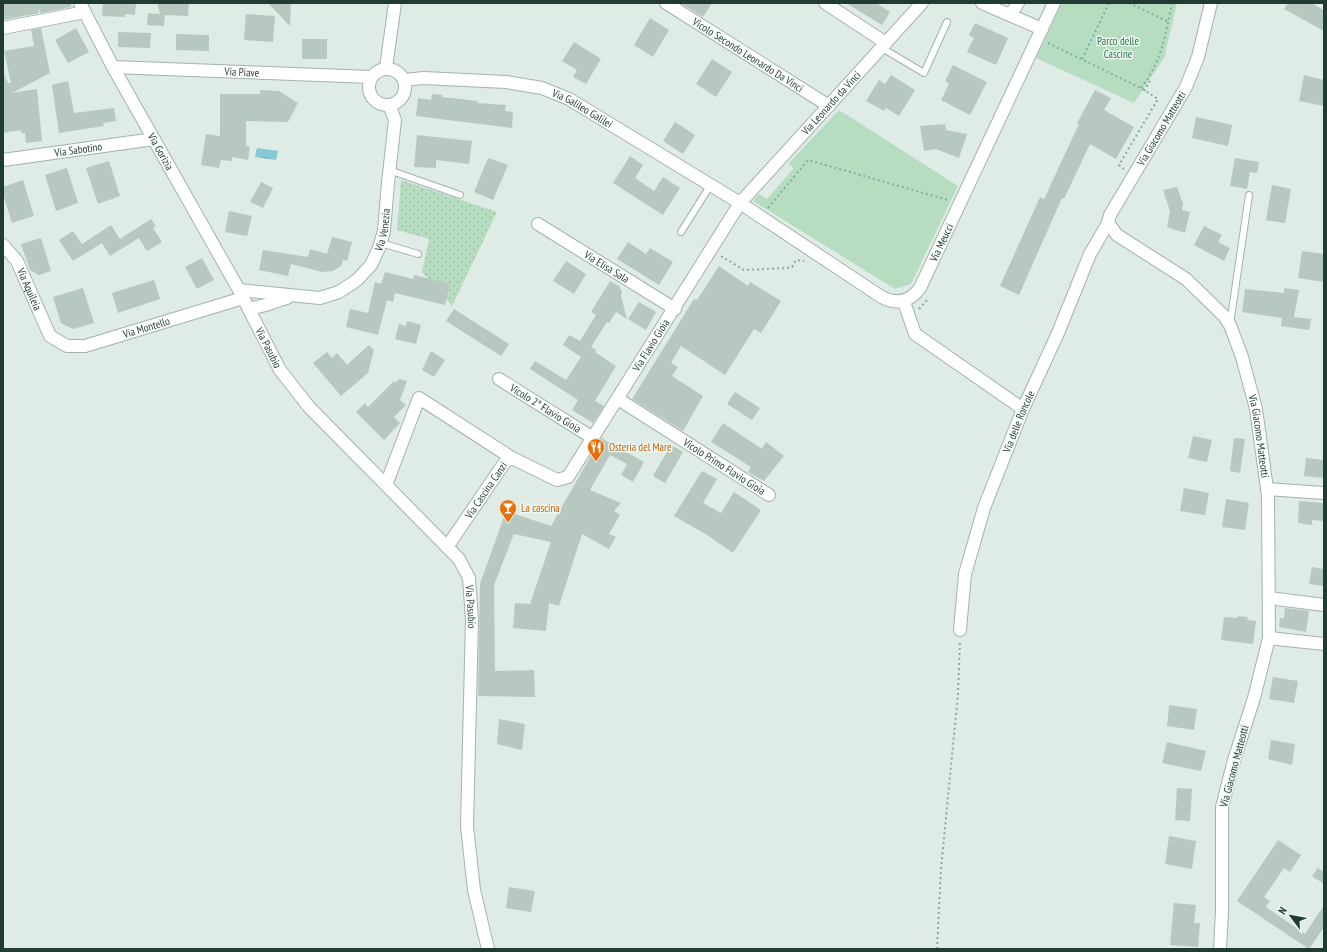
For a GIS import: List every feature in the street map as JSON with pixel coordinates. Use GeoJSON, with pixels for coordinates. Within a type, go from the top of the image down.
{"type":"FeatureCollection","features":[{"type":"Feature","properties":{"kind":"street"},"geometry":{"type":"LineString","coordinates":[[386,68],[395,3]]}},
{"type":"Feature","properties":{"kind":"street","name":"Vicolo Secondo Leonardo Da Vinci"},"geometry":{"type":"LineString","coordinates":[[666,3],[829,106]]}},
{"type":"Feature","properties":{"kind":"street"},"geometry":{"type":"LineString","coordinates":[[825,3],[884,45]]}},
{"type":"Feature","properties":{"kind":"street","name":"Via Leonardo da Vinci"},"geometry":{"type":"LineString","coordinates":[[740,203],[922,3]]}},
{"type":"Feature","properties":{"kind":"street"},"geometry":{"type":"LineString","coordinates":[[982,3],[1011,14],[1042,29]]}},
{"type":"Feature","properties":{"kind":"street"},"geometry":{"type":"LineString","coordinates":[[1011,14],[1018,3]]}},
{"type":"Feature","properties":{"kind":"street","name":"Via Meucci"},"geometry":{"type":"LineString","coordinates":[[906,307],[920,288],[1054,3]]}},
{"type":"Feature","properties":{"kind":"street","name":"Via Giacomo Matteotti"},"geometry":{"type":"LineString","coordinates":[[1211,3],[1202,43],[1194,68],[1176,105],[1110,215],[1108,223],[1117,236],[1186,280],[1224,316],[1230,325],[1242,357],[1256,409],[1267,489],[1269,638],[1254,698],[1234,760],[1222,807],[1222,911],[1220,949]]}},
{"type":"Feature","properties":{"kind":"street"},"geometry":{"type":"LineString","coordinates":[[3,28],[82,8]]}},
{"type":"Feature","properties":{"kind":"street","name":"Via Gorizia"},"geometry":{"type":"LineString","coordinates":[[82,8],[113,68],[243,299]]}},
{"type":"Feature","properties":{"kind":"street","name":"Via Piave"},"geometry":{"type":"LineString","coordinates":[[113,68],[371,77]]}},
{"type":"Feature","properties":{"kind":"street"},"geometry":{"type":"LineString","coordinates":[[386,68],[396,71],[404,80],[404,93],[400,99],[389,105],[377,102],[369,92],[371,77],[380,70],[386,68]]}},
{"type":"Feature","properties":{"kind":"street","name":"Via Galileo Galilei"},"geometry":{"type":"LineString","coordinates":[[404,80],[424,78],[506,82],[542,88],[569,99],[740,203]]}},
{"type":"Feature","properties":{"kind":"street","name":"Via Venezia"},"geometry":{"type":"LineString","coordinates":[[243,299],[294,296],[320,298],[339,292],[357,280],[371,265],[381,243],[384,231],[395,120],[389,105]]}},
{"type":"Feature","properties":{"kind":"street","name":"Via Sabotino"},"geometry":{"type":"LineString","coordinates":[[3,160],[154,139]]}},
{"type":"Feature","properties":{"kind":"street"},"geometry":{"type":"LineString","coordinates":[[740,203],[880,296],[906,307],[915,334],[1023,409]]}},
{"type":"Feature","properties":{"kind":"street","name":"Via Flavio Gioia"},"geometry":{"type":"LineString","coordinates":[[557,480],[568,477],[594,438],[740,203]]}},
{"type":"Feature","properties":{"kind":"street","name":"Via delle Roncole"},"geometry":{"type":"LineString","coordinates":[[960,630],[965,574],[969,555],[984,508],[1023,409],[1058,333],[1090,254],[1108,223]]}},
{"type":"Feature","properties":{"kind":"street","name":"Via Elisa Sala"},"geometry":{"type":"LineString","coordinates":[[538,224],[675,309]]}},
{"type":"Feature","properties":{"kind":"street","name":"Via Aquileia"},"geometry":{"type":"LineString","coordinates":[[3,245],[17,261],[50,336]]}},
{"type":"Feature","properties":{"kind":"street","name":"Via Venezia"},"geometry":{"type":"LineString","coordinates":[[243,299],[261,308],[272,302],[294,296]]}},
{"type":"Feature","properties":{"kind":"street","name":"Via Montello"},"geometry":{"type":"LineString","coordinates":[[50,336],[67,346],[85,346],[243,299]]}},
{"type":"Feature","properties":{"kind":"street","name":"Via Pasubio"},"geometry":{"type":"LineString","coordinates":[[243,299],[280,370],[309,407],[459,559],[469,578],[472,619],[467,826],[474,890],[488,949]]}},
{"type":"Feature","properties":{"kind":"street","name":"Vicolo 2° Flavio Gioia"},"geometry":{"type":"LineString","coordinates":[[499,379],[594,438]]}},
{"type":"Feature","properties":{"kind":"street"},"geometry":{"type":"LineString","coordinates":[[386,484],[419,398],[512,458]]}},
{"type":"Feature","properties":{"kind":"street","name":"Vicolo Primo Flavio Gioia"},"geometry":{"type":"LineString","coordinates":[[618,399],[769,495]]}},
{"type":"Feature","properties":{"kind":"street","name":"Via Cascina Canzi"},"geometry":{"type":"LineString","coordinates":[[447,547],[505,462],[512,458],[557,480]]}},
{"type":"Feature","properties":{"kind":"street"},"geometry":{"type":"LineString","coordinates":[[1267,489],[1324,493]]}},
{"type":"Feature","properties":{"kind":"street"},"geometry":{"type":"LineString","coordinates":[[1269,598],[1324,605]]}},
{"type":"Feature","properties":{"kind":"street"},"geometry":{"type":"LineString","coordinates":[[1269,638],[1324,644]]}},
{"type":"Feature","properties":{"kind":"lane"},"geometry":{"type":"LineString","coordinates":[[884,45],[924,73],[947,22]]}},
{"type":"Feature","properties":{"kind":"lane"},"geometry":{"type":"LineString","coordinates":[[389,170],[460,195]]}},
{"type":"Feature","properties":{"kind":"lane"},"geometry":{"type":"LineString","coordinates":[[681,232],[710,186]]}},
{"type":"Feature","properties":{"kind":"lane"},"geometry":{"type":"LineString","coordinates":[[1230,325],[1249,195]]}},
{"type":"Feature","properties":{"kind":"lane"},"geometry":{"type":"LineString","coordinates":[[381,243],[418,254]]}},
{"type":"Feature","properties":{"kind":"path"},"geometry":{"type":"LineString","coordinates":[[1082,59],[1109,3]]}},
{"type":"Feature","properties":{"kind":"path"},"geometry":{"type":"LineString","coordinates":[[1129,3],[1169,22]]}},
{"type":"Feature","properties":{"kind":"path"},"geometry":{"type":"LineString","coordinates":[[1141,88],[1150,77],[1166,38],[1172,3]]}},
{"type":"Feature","properties":{"kind":"path"},"geometry":{"type":"LineString","coordinates":[[1048,43],[1141,88],[1158,99],[1119,165],[1134,175]]}},
{"type":"Feature","properties":{"kind":"path"},"geometry":{"type":"LineString","coordinates":[[1144,91],[1150,81]]}},
{"type":"Feature","properties":{"kind":"path"},"geometry":{"type":"LineString","coordinates":[[760,217],[808,160],[952,202]]}},
{"type":"Feature","properties":{"kind":"path"},"geometry":{"type":"LineString","coordinates":[[712,249],[744,270],[792,267],[796,260],[807,262]]}},
{"type":"Feature","properties":{"kind":"path"},"geometry":{"type":"LineString","coordinates":[[906,307],[920,308],[929,297]]}},
{"type":"Feature","properties":{"kind":"path"},"geometry":{"type":"LineString","coordinates":[[937,949],[942,869],[958,702],[960,630]]}},
{"type":"Feature","properties":{"kind":"green space","name":"Parco delle Cascine"},"geometry":{"type":"Polygon","coordinates":[[[1062,3],[1177,3],[1164,58],[1134,103],[1036,58],[1062,3]]]}},
{"type":"Feature","properties":{"kind":"green space"},"geometry":{"type":"Polygon","coordinates":[[[839,110],[958,186],[911,284],[895,289],[753,201],[759,194],[767,199],[794,168],[788,164],[839,110]]]}},
{"type":"Feature","properties":{"kind":"green space"},"geometry":{"type":"Polygon","coordinates":[[[401,180],[497,212],[452,306],[422,272],[429,239],[397,230],[401,180]]]}},
{"type":"Feature","properties":{"kind":"water"},"geometry":{"type":"Polygon","coordinates":[[[257,148],[278,151],[276,160],[255,157],[257,148]]]}},
{"type":"Feature","properties":{"kind":"building"},"geometry":{"type":"Polygon","coordinates":[[[3,3],[71,3],[71,7],[41,13],[38,8],[39,13],[3,20],[3,3]]]}},
{"type":"Feature","properties":{"kind":"building"},"geometry":{"type":"Polygon","coordinates":[[[103,3],[136,3],[135,15],[125,14],[125,17],[102,16],[103,3]]]}},
{"type":"Feature","properties":{"kind":"building"},"geometry":{"type":"Polygon","coordinates":[[[157,3],[189,3],[188,16],[165,15],[164,26],[147,25],[148,13],[160,14],[157,3]]]}},
{"type":"Feature","properties":{"kind":"building"},"geometry":{"type":"Polygon","coordinates":[[[268,3],[291,3],[290,26],[268,3]]]}},
{"type":"Feature","properties":{"kind":"building"},"geometry":{"type":"Polygon","coordinates":[[[680,3],[712,3],[703,17],[680,3]]]}},
{"type":"Feature","properties":{"kind":"building"},"geometry":{"type":"Polygon","coordinates":[[[846,3],[876,3],[890,12],[882,25],[846,3]]]}},
{"type":"Feature","properties":{"kind":"building"},"geometry":{"type":"Polygon","coordinates":[[[1288,3],[1311,3],[1324,10],[1324,31],[1284,9],[1288,3]]]}},
{"type":"Feature","properties":{"kind":"building"},"geometry":{"type":"Polygon","coordinates":[[[246,14],[275,16],[273,42],[244,40],[246,14]]]}},
{"type":"Feature","properties":{"kind":"building"},"geometry":{"type":"Polygon","coordinates":[[[650,18],[669,30],[653,57],[634,45],[650,18]]]}},
{"type":"Feature","properties":{"kind":"building"},"geometry":{"type":"Polygon","coordinates":[[[975,23],[1008,38],[996,65],[967,52],[974,38],[969,35],[975,23]]]}},
{"type":"Feature","properties":{"kind":"building"},"geometry":{"type":"Polygon","coordinates":[[[41,28],[50,73],[12,93],[37,89],[42,141],[26,143],[25,133],[21,133],[21,130],[3,133],[3,73],[8,83],[11,83],[4,51],[34,46],[31,30],[41,28]]]}},
{"type":"Feature","properties":{"kind":"building"},"geometry":{"type":"Polygon","coordinates":[[[76,28],[89,52],[68,63],[55,40],[76,28]]]}},
{"type":"Feature","properties":{"kind":"building"},"geometry":{"type":"Polygon","coordinates":[[[118,32],[151,33],[150,48],[118,47],[118,32]]]}},
{"type":"Feature","properties":{"kind":"building"},"geometry":{"type":"Polygon","coordinates":[[[176,34],[209,35],[209,51],[176,50],[176,34]]]}},
{"type":"Feature","properties":{"kind":"building"},"geometry":{"type":"Polygon","coordinates":[[[302,39],[327,39],[327,59],[302,59],[302,39]]]}},
{"type":"Feature","properties":{"kind":"building"},"geometry":{"type":"Polygon","coordinates":[[[574,42],[601,59],[586,84],[573,77],[577,70],[562,61],[574,42]]]}},
{"type":"Feature","properties":{"kind":"building"},"geometry":{"type":"Polygon","coordinates":[[[712,59],[732,72],[716,97],[696,84],[712,59]]]}},
{"type":"Feature","properties":{"kind":"building"},"geometry":{"type":"Polygon","coordinates":[[[953,65],[987,82],[970,115],[941,100],[949,84],[945,81],[953,65]]]}},
{"type":"Feature","properties":{"kind":"building"},"geometry":{"type":"Polygon","coordinates":[[[891,75],[915,90],[899,116],[886,108],[884,111],[866,101],[879,80],[885,84],[891,75]]]}},
{"type":"Feature","properties":{"kind":"building"},"geometry":{"type":"Polygon","coordinates":[[[1304,75],[1324,80],[1324,106],[1299,101],[1304,75]]]}},
{"type":"Feature","properties":{"kind":"building"},"geometry":{"type":"Polygon","coordinates":[[[68,81],[74,113],[114,108],[116,121],[103,123],[104,126],[59,133],[52,85],[68,81]]]}},
{"type":"Feature","properties":{"kind":"building"},"geometry":{"type":"Polygon","coordinates":[[[260,90],[279,91],[298,103],[288,122],[246,121],[246,146],[250,147],[248,160],[232,157],[232,161],[221,160],[219,168],[201,165],[206,134],[220,136],[220,94],[260,94],[260,90]]]}},
{"type":"Feature","properties":{"kind":"building"},"geometry":{"type":"Polygon","coordinates":[[[1095,90],[1111,98],[1104,110],[1134,127],[1116,159],[1090,144],[1064,199],[1062,198],[1019,295],[1000,286],[1040,197],[1044,199],[1079,124],[1077,123],[1095,90]]]}},
{"type":"Feature","properties":{"kind":"building"},"geometry":{"type":"Polygon","coordinates":[[[432,94],[443,95],[442,97],[478,101],[477,103],[506,105],[505,111],[513,112],[512,128],[416,116],[418,98],[431,100],[432,94]]]}},
{"type":"Feature","properties":{"kind":"building"},"geometry":{"type":"Polygon","coordinates":[[[1196,117],[1232,125],[1228,146],[1192,138],[1196,117]]]}},
{"type":"Feature","properties":{"kind":"building"},"geometry":{"type":"Polygon","coordinates":[[[675,122],[695,135],[683,154],[663,141],[675,122]]]}},
{"type":"Feature","properties":{"kind":"building"},"geometry":{"type":"Polygon","coordinates":[[[945,124],[946,130],[967,134],[959,158],[936,149],[924,151],[920,126],[945,124]]]}},
{"type":"Feature","properties":{"kind":"building"},"geometry":{"type":"Polygon","coordinates":[[[417,135],[472,141],[469,164],[436,160],[436,168],[414,167],[417,135]]]}},
{"type":"Feature","properties":{"kind":"building"},"geometry":{"type":"Polygon","coordinates":[[[630,156],[643,165],[635,178],[654,191],[663,177],[680,188],[663,215],[613,183],[630,156]]]}},
{"type":"Feature","properties":{"kind":"building"},"geometry":{"type":"Polygon","coordinates":[[[488,158],[508,165],[493,200],[474,192],[488,158]]]}},
{"type":"Feature","properties":{"kind":"building"},"geometry":{"type":"Polygon","coordinates":[[[1235,158],[1259,162],[1257,173],[1250,172],[1247,189],[1230,186],[1235,158]]]}},
{"type":"Feature","properties":{"kind":"building"},"geometry":{"type":"Polygon","coordinates":[[[109,161],[120,196],[98,204],[86,168],[109,161]]]}},
{"type":"Feature","properties":{"kind":"building"},"geometry":{"type":"Polygon","coordinates":[[[67,168],[78,203],[56,211],[45,175],[67,168]]]}},
{"type":"Feature","properties":{"kind":"building"},"geometry":{"type":"Polygon","coordinates":[[[23,180],[34,216],[12,223],[3,194],[3,187],[23,180]]]}},
{"type":"Feature","properties":{"kind":"building"},"geometry":{"type":"Polygon","coordinates":[[[261,182],[273,188],[263,208],[250,202],[261,182]]]}},
{"type":"Feature","properties":{"kind":"building"},"geometry":{"type":"Polygon","coordinates":[[[1272,185],[1291,189],[1285,223],[1266,220],[1272,185]]]}},
{"type":"Feature","properties":{"kind":"building"},"geometry":{"type":"Polygon","coordinates":[[[1177,187],[1183,204],[1182,210],[1190,212],[1185,233],[1167,227],[1170,211],[1163,190],[1177,187]]]}},
{"type":"Feature","properties":{"kind":"building"},"geometry":{"type":"Polygon","coordinates":[[[229,211],[252,216],[247,236],[225,232],[229,211]]]}},
{"type":"Feature","properties":{"kind":"building"},"geometry":{"type":"Polygon","coordinates":[[[151,219],[156,226],[153,228],[162,242],[147,251],[139,238],[110,256],[102,243],[73,261],[59,240],[73,231],[82,244],[111,225],[120,239],[151,219]]]}},
{"type":"Feature","properties":{"kind":"building"},"geometry":{"type":"Polygon","coordinates":[[[1204,226],[1222,235],[1218,242],[1230,248],[1224,261],[1194,245],[1204,226]]]}},
{"type":"Feature","properties":{"kind":"building"},"geometry":{"type":"Polygon","coordinates":[[[332,237],[352,242],[347,261],[343,260],[341,266],[333,271],[322,272],[291,264],[288,276],[259,270],[263,250],[308,257],[310,249],[327,254],[332,237]]]}},
{"type":"Feature","properties":{"kind":"building"},"geometry":{"type":"Polygon","coordinates":[[[41,238],[51,271],[39,275],[30,270],[21,244],[41,238]]]}},
{"type":"Feature","properties":{"kind":"building"},"geometry":{"type":"Polygon","coordinates":[[[628,242],[646,254],[650,248],[673,262],[659,285],[617,259],[628,242]]]}},
{"type":"Feature","properties":{"kind":"building"},"geometry":{"type":"Polygon","coordinates":[[[1302,251],[1324,254],[1324,282],[1298,278],[1302,251]]]}},
{"type":"Feature","properties":{"kind":"building"},"geometry":{"type":"Polygon","coordinates":[[[202,258],[214,280],[197,289],[185,267],[202,258]]]}},
{"type":"Feature","properties":{"kind":"building"},"geometry":{"type":"Polygon","coordinates":[[[566,261],[586,274],[574,294],[553,281],[566,261]]]}},
{"type":"Feature","properties":{"kind":"building"},"geometry":{"type":"Polygon","coordinates":[[[719,266],[748,286],[750,282],[781,301],[761,333],[754,329],[725,375],[681,346],[671,363],[678,367],[672,376],[703,396],[683,431],[632,399],[694,299],[697,300],[719,266]]]}},
{"type":"Feature","properties":{"kind":"building"},"geometry":{"type":"Polygon","coordinates":[[[385,272],[413,279],[414,275],[450,284],[445,305],[395,293],[393,302],[387,300],[378,335],[346,327],[350,309],[368,313],[375,282],[381,284],[385,272]]]}},
{"type":"Feature","properties":{"kind":"building"},"geometry":{"type":"Polygon","coordinates":[[[154,280],[160,299],[118,313],[112,293],[154,280]]]}},
{"type":"Feature","properties":{"kind":"building"},"geometry":{"type":"Polygon","coordinates":[[[610,281],[619,286],[622,292],[621,296],[627,319],[616,312],[609,323],[607,322],[591,347],[596,350],[595,352],[616,366],[595,401],[604,406],[593,423],[572,410],[578,400],[530,369],[535,361],[566,380],[581,357],[563,345],[569,335],[580,341],[596,315],[591,312],[610,281]]]}},
{"type":"Feature","properties":{"kind":"building"},"geometry":{"type":"Polygon","coordinates":[[[83,288],[94,323],[73,329],[61,323],[53,297],[83,288]]]}},
{"type":"Feature","properties":{"kind":"building"},"geometry":{"type":"Polygon","coordinates":[[[1284,288],[1299,290],[1294,317],[1311,319],[1309,330],[1281,326],[1282,318],[1242,312],[1245,289],[1284,293],[1284,288]]]}},
{"type":"Feature","properties":{"kind":"building"},"geometry":{"type":"Polygon","coordinates":[[[639,302],[656,312],[646,330],[628,319],[639,302]]]}},
{"type":"Feature","properties":{"kind":"building"},"geometry":{"type":"Polygon","coordinates":[[[454,309],[509,344],[501,356],[446,321],[454,309]]]}},
{"type":"Feature","properties":{"kind":"building"},"geometry":{"type":"Polygon","coordinates":[[[407,321],[421,325],[416,344],[395,339],[399,324],[406,326],[407,321]]]}},
{"type":"Feature","properties":{"kind":"building"},"geometry":{"type":"Polygon","coordinates":[[[369,345],[374,350],[368,373],[341,396],[313,363],[327,352],[332,358],[337,353],[347,365],[369,345]]]}},
{"type":"Feature","properties":{"kind":"building"},"geometry":{"type":"Polygon","coordinates":[[[431,351],[445,360],[434,377],[422,370],[431,351]]]}},
{"type":"Feature","properties":{"kind":"building"},"geometry":{"type":"Polygon","coordinates":[[[399,379],[407,381],[400,400],[406,405],[394,417],[400,423],[384,440],[356,412],[365,403],[368,407],[394,381],[395,383],[399,379]]]}},
{"type":"Feature","properties":{"kind":"building"},"geometry":{"type":"Polygon","coordinates":[[[735,392],[760,408],[752,420],[727,404],[735,392]]]}},
{"type":"Feature","properties":{"kind":"building"},"geometry":{"type":"Polygon","coordinates":[[[723,423],[762,449],[766,442],[784,456],[764,481],[748,472],[751,467],[711,442],[723,423]]]}},
{"type":"Feature","properties":{"kind":"building"},"geometry":{"type":"Polygon","coordinates":[[[1193,436],[1212,440],[1207,462],[1188,458],[1193,436]]]}},
{"type":"Feature","properties":{"kind":"building"},"geometry":{"type":"Polygon","coordinates":[[[601,438],[644,462],[633,482],[621,475],[627,464],[610,455],[590,490],[621,503],[614,511],[620,515],[609,534],[616,537],[609,549],[582,534],[559,606],[549,603],[546,631],[513,628],[515,603],[530,604],[551,542],[514,534],[494,585],[495,671],[534,670],[535,697],[478,696],[480,584],[506,511],[551,526],[601,438]]]}},
{"type":"Feature","properties":{"kind":"building"},"geometry":{"type":"Polygon","coordinates":[[[1234,438],[1245,439],[1240,473],[1230,471],[1234,438]]]}},
{"type":"Feature","properties":{"kind":"building"},"geometry":{"type":"Polygon","coordinates":[[[671,445],[683,452],[665,483],[653,476],[671,445]]]}},
{"type":"Feature","properties":{"kind":"building"},"geometry":{"type":"Polygon","coordinates":[[[1306,458],[1324,460],[1324,478],[1304,476],[1306,458]]]}},
{"type":"Feature","properties":{"kind":"building"},"geometry":{"type":"Polygon","coordinates":[[[702,471],[717,479],[703,503],[721,513],[734,492],[761,510],[733,553],[707,535],[674,516],[702,471]]]}},
{"type":"Feature","properties":{"kind":"building"},"geometry":{"type":"Polygon","coordinates":[[[1184,488],[1209,493],[1205,515],[1180,511],[1184,488]]]}},
{"type":"Feature","properties":{"kind":"building"},"geometry":{"type":"Polygon","coordinates":[[[1226,499],[1249,503],[1245,530],[1222,527],[1226,499]]]}},
{"type":"Feature","properties":{"kind":"building"},"geometry":{"type":"Polygon","coordinates":[[[1299,501],[1324,503],[1324,521],[1312,520],[1312,525],[1298,523],[1299,501]]]}},
{"type":"Feature","properties":{"kind":"building"},"geometry":{"type":"Polygon","coordinates":[[[1312,567],[1324,569],[1324,586],[1309,584],[1312,567]]]}},
{"type":"Feature","properties":{"kind":"building"},"geometry":{"type":"Polygon","coordinates":[[[1285,608],[1309,611],[1306,632],[1279,627],[1280,618],[1284,618],[1285,608]]]}},
{"type":"Feature","properties":{"kind":"building"},"geometry":{"type":"Polygon","coordinates":[[[1238,616],[1248,617],[1247,620],[1256,621],[1253,644],[1221,640],[1224,617],[1237,618],[1238,616]]]}},
{"type":"Feature","properties":{"kind":"building"},"geometry":{"type":"Polygon","coordinates":[[[1273,677],[1298,681],[1294,703],[1269,699],[1273,677]]]}},
{"type":"Feature","properties":{"kind":"building"},"geometry":{"type":"Polygon","coordinates":[[[1169,705],[1197,709],[1194,730],[1167,726],[1169,705]]]}},
{"type":"Feature","properties":{"kind":"building"},"geometry":{"type":"Polygon","coordinates":[[[499,719],[525,724],[522,750],[497,744],[499,719]]]}},
{"type":"Feature","properties":{"kind":"building"},"geometry":{"type":"Polygon","coordinates":[[[1271,740],[1295,744],[1292,765],[1268,759],[1271,740]]]}},
{"type":"Feature","properties":{"kind":"building"},"geometry":{"type":"Polygon","coordinates":[[[1167,742],[1206,751],[1201,771],[1162,763],[1167,742]]]}},
{"type":"Feature","properties":{"kind":"building"},"geometry":{"type":"Polygon","coordinates":[[[1177,788],[1192,789],[1190,821],[1175,820],[1177,788]]]}},
{"type":"Feature","properties":{"kind":"building"},"geometry":{"type":"Polygon","coordinates":[[[1169,836],[1196,841],[1192,869],[1165,864],[1169,836]]]}},
{"type":"Feature","properties":{"kind":"building"},"geometry":{"type":"Polygon","coordinates":[[[1278,840],[1301,855],[1290,872],[1284,868],[1264,897],[1270,901],[1266,907],[1305,934],[1324,905],[1324,927],[1309,949],[1237,901],[1278,840]]]}},
{"type":"Feature","properties":{"kind":"building"},"geometry":{"type":"Polygon","coordinates":[[[1318,868],[1324,872],[1324,884],[1312,876],[1318,868]]]}},
{"type":"Feature","properties":{"kind":"building"},"geometry":{"type":"Polygon","coordinates":[[[509,887],[535,891],[531,912],[506,908],[509,887]]]}},
{"type":"Feature","properties":{"kind":"building"},"geometry":{"type":"Polygon","coordinates":[[[1174,903],[1196,905],[1194,923],[1200,923],[1198,947],[1170,945],[1174,903]]]}},
{"type":"Feature","properties":{"kind":"place","name":"Osteria del Mare"},"geometry":{"type":"Point","coordinates":[596,462]}},
{"type":"Feature","properties":{"kind":"place","name":"La cascina"},"geometry":{"type":"Point","coordinates":[508,523]}}]}
